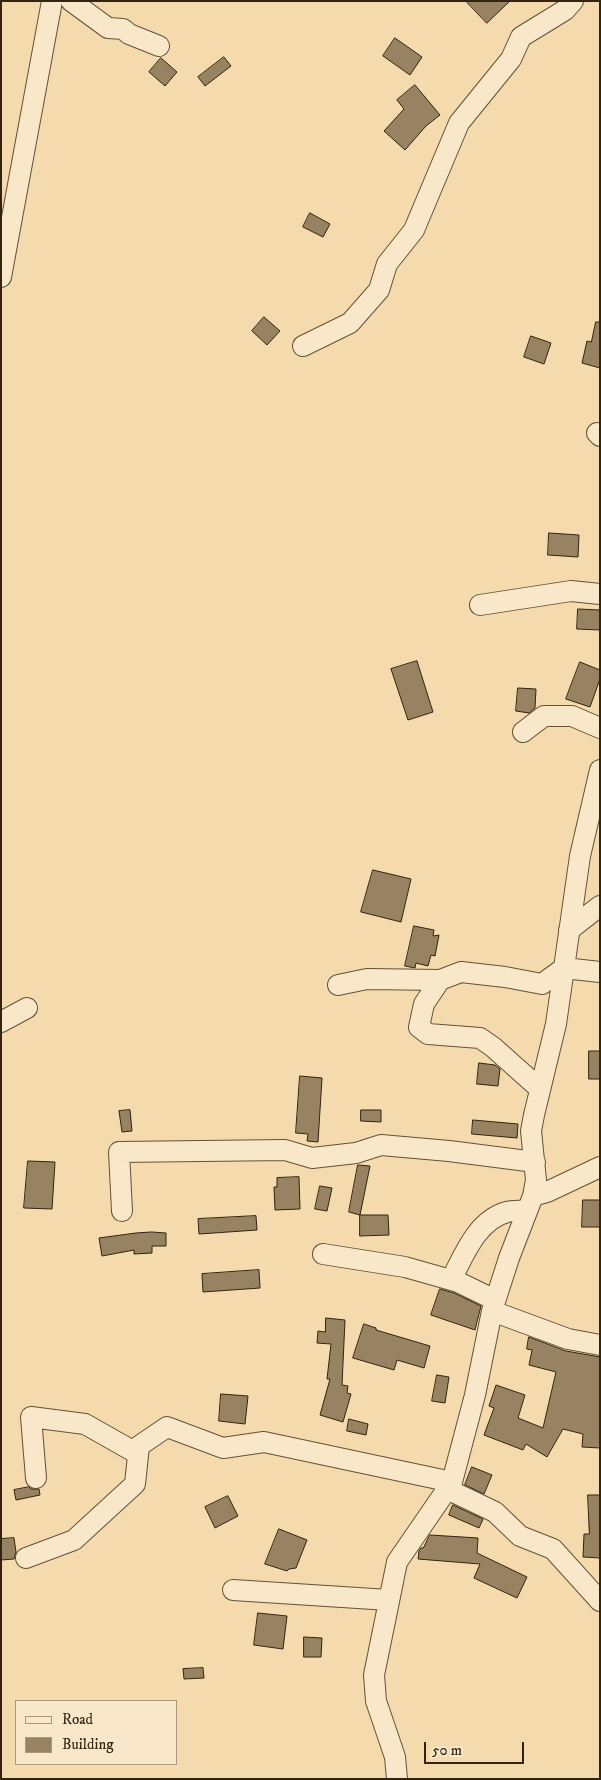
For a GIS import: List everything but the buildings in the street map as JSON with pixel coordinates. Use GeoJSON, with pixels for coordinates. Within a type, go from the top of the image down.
{"type":"FeatureCollection","features":[{"type":"Feature","properties":{"kind":"street"},"geometry":{"type":"LineString","coordinates":[[2,268],[52,1]]}},
{"type":"Feature","properties":{"kind":"street"},"geometry":{"type":"LineString","coordinates":[[71,1],[108,28],[123,29],[129,34],[159,46]]}},
{"type":"Feature","properties":{"kind":"street"},"geometry":{"type":"LineString","coordinates":[[303,346],[350,323],[379,290],[387,264],[414,230],[459,123],[511,59],[521,37],[565,10],[573,1]]}},
{"type":"Feature","properties":{"kind":"street"},"geometry":{"type":"LineString","coordinates":[[480,605],[571,592],[600,594]]}},
{"type":"Feature","properties":{"kind":"street"},"geometry":{"type":"LineString","coordinates":[[523,732],[544,716],[572,716],[600,728]]}},
{"type":"Feature","properties":{"kind":"street"},"geometry":{"type":"LineString","coordinates":[[397,1779],[395,1757],[376,1701],[374,1674],[397,1562],[449,1486],[475,1395],[494,1306],[509,1258],[530,1203],[536,1180],[532,1132],[540,1089],[556,1024],[580,856],[598,782]]}},
{"type":"Feature","properties":{"kind":"street"},"geometry":{"type":"LineString","coordinates":[[569,930],[600,906]]}},
{"type":"Feature","properties":{"kind":"street"},"geometry":{"type":"LineString","coordinates":[[338,985],[367,980],[440,980],[461,972],[505,977],[542,984],[564,968],[600,972]]}},
{"type":"Feature","properties":{"kind":"street"},"geometry":{"type":"LineString","coordinates":[[440,980],[424,1004],[419,1026],[428,1034],[480,1038],[540,1089]]}},
{"type":"Feature","properties":{"kind":"street"},"geometry":{"type":"LineString","coordinates":[[1,1022],[27,1008]]}},
{"type":"Feature","properties":{"kind":"street"},"geometry":{"type":"LineString","coordinates":[[122,1211],[119,1152],[285,1150],[312,1158],[356,1154],[382,1145],[535,1162]]}},
{"type":"Feature","properties":{"kind":"street"},"geometry":{"type":"LineString","coordinates":[[451,1280],[474,1238],[488,1222],[600,1167]]}},
{"type":"Feature","properties":{"kind":"street"},"geometry":{"type":"LineString","coordinates":[[323,1254],[405,1267],[451,1280],[494,1306],[568,1339],[600,1346]]}},
{"type":"Feature","properties":{"kind":"street"},"geometry":{"type":"LineString","coordinates":[[36,1478],[31,1417],[85,1424],[138,1454]]}},
{"type":"Feature","properties":{"kind":"street"},"geometry":{"type":"LineString","coordinates":[[26,1558],[74,1540],[135,1484],[139,1446],[167,1427],[223,1448],[264,1442],[449,1486],[495,1512],[520,1536],[552,1549],[600,1601]]}},
{"type":"Feature","properties":{"kind":"street"},"geometry":{"type":"LineString","coordinates":[[234,1590],[390,1600]]}}]}
